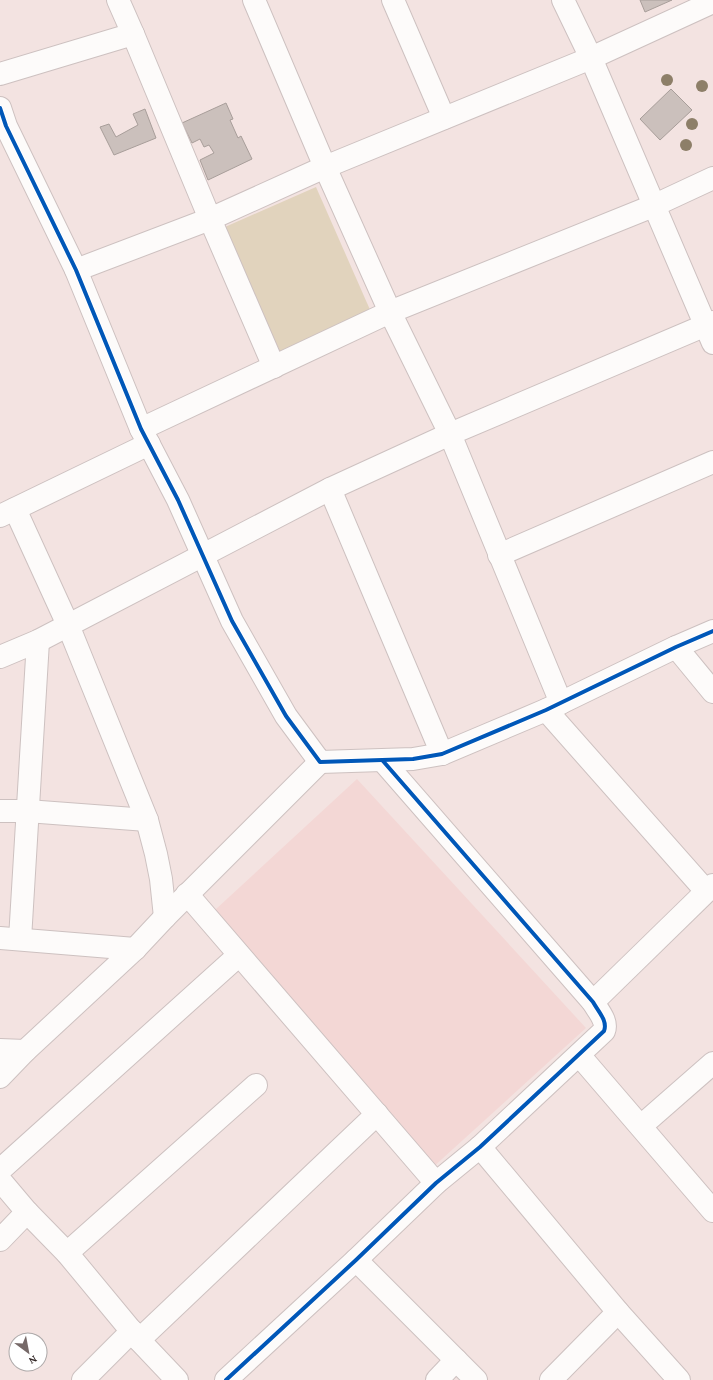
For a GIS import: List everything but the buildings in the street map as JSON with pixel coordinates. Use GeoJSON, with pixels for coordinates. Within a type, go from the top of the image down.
{"type":"FeatureCollection","features":[{"type":"Feature","properties":{"kind":"street"},"geometry":{"type":"LineString","coordinates":[[118,0],[274,367]]}},
{"type":"Feature","properties":{"kind":"street"},"geometry":{"type":"LineString","coordinates":[[254,0],[325,167],[390,312],[450,434],[499,555],[554,707],[710,888],[593,1002]]}},
{"type":"Feature","properties":{"kind":"street"},"geometry":{"type":"LineString","coordinates":[[393,0],[444,118]]}},
{"type":"Feature","properties":{"kind":"street"},"geometry":{"type":"LineString","coordinates":[[0,657],[68,625],[202,554],[330,489],[450,434],[710,330],[653,206],[591,58],[563,0]]}},
{"type":"Feature","properties":{"kind":"street"},"geometry":{"type":"LineString","coordinates":[[76,270],[210,219],[325,167],[591,58],[713,2]]}},
{"type":"Feature","properties":{"kind":"street"},"geometry":{"type":"LineString","coordinates":[[0,74],[133,34]]}},
{"type":"Feature","properties":{"kind":"street"},"geometry":{"type":"LineString","coordinates":[[2,120],[76,270],[145,436],[178,500],[232,621],[286,716],[320,762]]}},
{"type":"Feature","properties":{"kind":"street"},"geometry":{"type":"LineString","coordinates":[[165,917],[161,879],[147,820],[68,625],[8,513],[145,436],[274,367],[390,312],[653,206],[713,178]]}},
{"type":"Feature","properties":{"kind":"street"},"geometry":{"type":"LineString","coordinates":[[499,555],[713,462]]}},
{"type":"Feature","properties":{"kind":"street"},"geometry":{"type":"LineString","coordinates":[[330,489],[442,754]]}},
{"type":"Feature","properties":{"kind":"street"},"geometry":{"type":"LineString","coordinates":[[0,1078],[25,1051],[135,949],[320,762],[383,761],[442,754],[554,707],[713,631]]}},
{"type":"Feature","properties":{"kind":"street"},"geometry":{"type":"LineString","coordinates":[[38,640],[27,811],[10,938],[135,949]]}},
{"type":"Feature","properties":{"kind":"street"},"geometry":{"type":"LineString","coordinates":[[676,648],[713,692]]}},
{"type":"Feature","properties":{"kind":"street"},"geometry":{"type":"LineString","coordinates":[[226,1380],[356,1260],[436,1183],[480,1147],[579,1055],[604,1031],[606,1026],[606,1022],[593,1002],[383,761]]}},
{"type":"Feature","properties":{"kind":"street"},"geometry":{"type":"LineString","coordinates":[[0,811],[27,811],[147,820]]}},
{"type":"Feature","properties":{"kind":"street"},"geometry":{"type":"LineString","coordinates":[[188,894],[436,1183]]}},
{"type":"Feature","properties":{"kind":"street"},"geometry":{"type":"LineString","coordinates":[[0,1170],[239,955]]}},
{"type":"Feature","properties":{"kind":"street"},"geometry":{"type":"LineString","coordinates":[[0,1050],[25,1051]]}},
{"type":"Feature","properties":{"kind":"street"},"geometry":{"type":"LineString","coordinates":[[579,1055],[713,1211]]}},
{"type":"Feature","properties":{"kind":"street"},"geometry":{"type":"LineString","coordinates":[[641,1126],[713,1063]]}},
{"type":"Feature","properties":{"kind":"street"},"geometry":{"type":"LineString","coordinates":[[67,1253],[256,1085]]}},
{"type":"Feature","properties":{"kind":"street"},"geometry":{"type":"LineString","coordinates":[[83,1380],[136,1336],[377,1114]]}},
{"type":"Feature","properties":{"kind":"street"},"geometry":{"type":"LineString","coordinates":[[480,1147],[618,1312],[679,1380]]}},
{"type":"Feature","properties":{"kind":"street"},"geometry":{"type":"LineString","coordinates":[[0,1180],[27,1212],[67,1253],[136,1336],[177,1380]]}},
{"type":"Feature","properties":{"kind":"street"},"geometry":{"type":"LineString","coordinates":[[0,1240],[27,1212]]}},
{"type":"Feature","properties":{"kind":"street"},"geometry":{"type":"LineString","coordinates":[[356,1260],[476,1380]]}},
{"type":"Feature","properties":{"kind":"street"},"geometry":{"type":"LineString","coordinates":[[551,1380],[618,1312]]}},
{"type":"Feature","properties":{"kind":"street"},"geometry":{"type":"LineString","coordinates":[[437,1380],[456,1360]]}},
{"type":"Feature","properties":{"kind":"shaded area"},"geometry":{"type":"Polygon","coordinates":[[[316,187],[371,312],[280,352],[225,227],[316,187]]]}},
{"type":"Feature","properties":{"kind":"shaded area"},"geometry":{"type":"Polygon","coordinates":[[[357,779],[586,1028],[431,1169],[203,921],[357,779]]]}},
{"type":"Feature","properties":{"kind":"cycle path"},"geometry":{"type":"LineString","coordinates":[[0,108],[6,126],[76,270],[141,429],[178,500],[232,621],[286,716],[320,762],[413,759],[442,754],[546,710],[676,647],[713,631]]}},
{"type":"Feature","properties":{"kind":"cycle path"},"geometry":{"type":"LineString","coordinates":[[226,1380],[356,1260],[436,1183],[480,1147],[604,1031],[604,1020],[593,1002],[383,761]]}}]}
